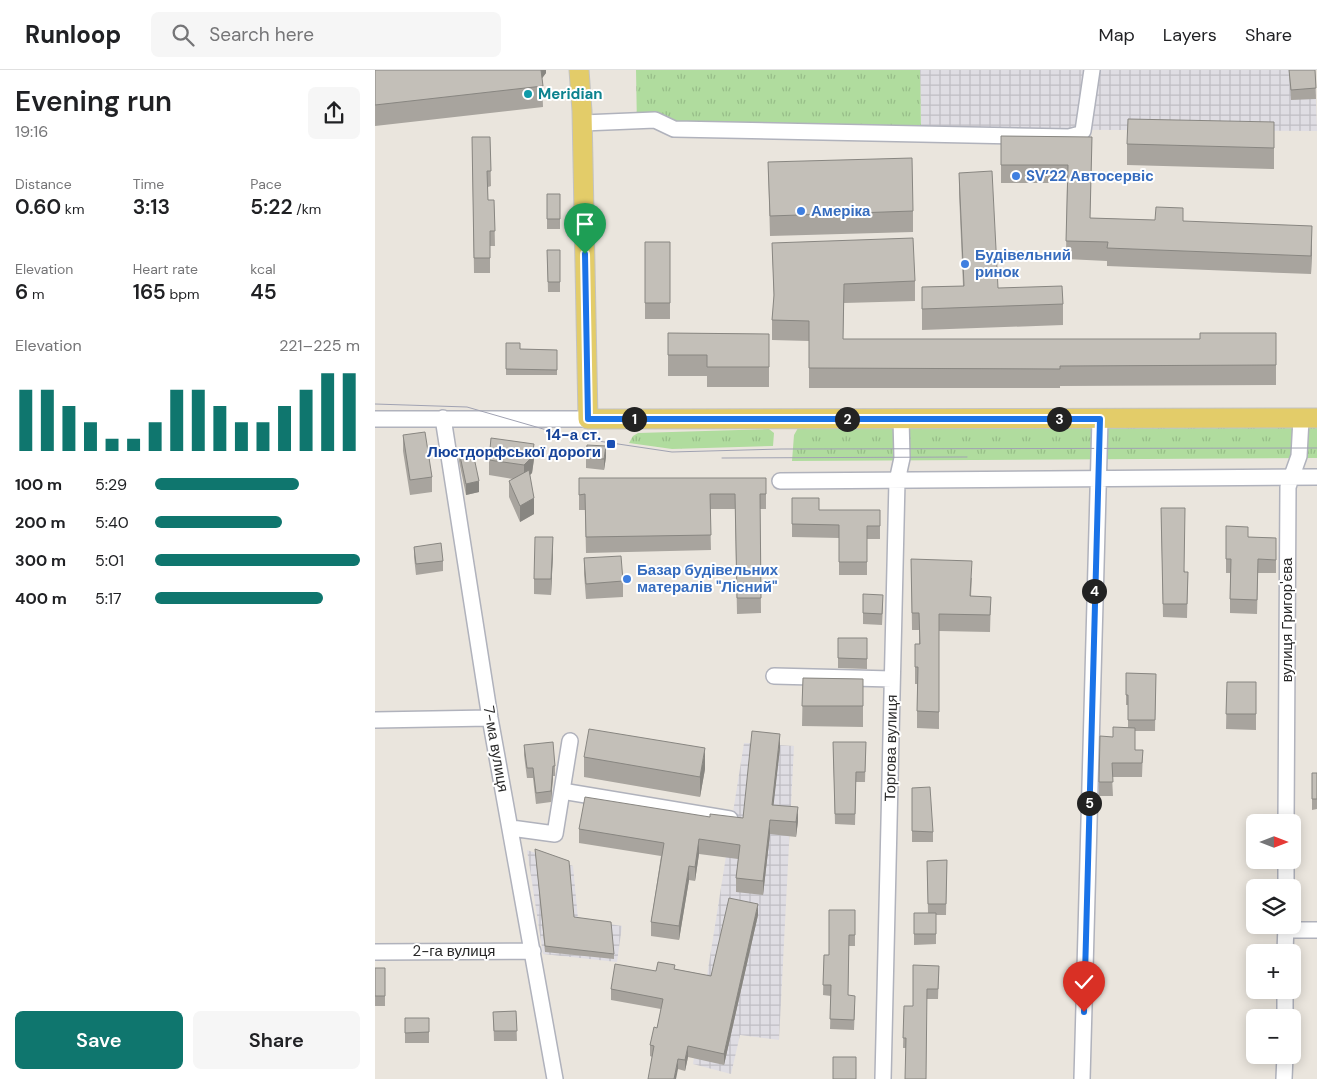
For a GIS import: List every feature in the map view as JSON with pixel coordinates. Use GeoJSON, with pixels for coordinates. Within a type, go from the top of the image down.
{"type":"FeatureCollection","features":[{"type":"Feature","properties":{"kind":"main road"},"geometry":{"type":"LineString","coordinates":[[579,70],[583,123],[588,419],[1309,418]]}},
{"type":"Feature","properties":{"kind":"street"},"geometry":{"type":"LineString","coordinates":[[583,123],[655,120],[674,129],[1075,136],[1080,134],[1085,126],[1092,70]]}},
{"type":"Feature","properties":{"kind":"street","name":"7-ма вулиця"},"geometry":{"type":"LineString","coordinates":[[443,418],[490,718],[555,1079]]}},
{"type":"Feature","properties":{"kind":"street","name":"Торгова вулиця"},"geometry":{"type":"LineString","coordinates":[[883,1079],[897,481],[902,458],[901,418]]}},
{"type":"Feature","properties":{"kind":"street","name":"вулиця Григор'єва"},"geometry":{"type":"LineString","coordinates":[[1286,814],[1288,487],[1309,418]]}},
{"type":"Feature","properties":{"kind":"street"},"geometry":{"type":"LineString","coordinates":[[375,419],[588,419]]}},
{"type":"Feature","properties":{"kind":"street"},"geometry":{"type":"LineString","coordinates":[[1082,1079],[1100,419]]}},
{"type":"Feature","properties":{"kind":"street"},"geometry":{"type":"LineString","coordinates":[[780,481],[1097,477],[1317,477]]}},
{"type":"Feature","properties":{"kind":"street"},"geometry":{"type":"LineString","coordinates":[[774,676],[892,679]]}},
{"type":"Feature","properties":{"kind":"street"},"geometry":{"type":"LineString","coordinates":[[375,720],[490,718]]}},
{"type":"Feature","properties":{"kind":"street"},"geometry":{"type":"LineString","coordinates":[[511,828],[555,834],[570,741]]}},
{"type":"Feature","properties":{"kind":"street"},"geometry":{"type":"LineString","coordinates":[[562,791],[731,819]]}},
{"type":"Feature","properties":{"kind":"street"},"geometry":{"type":"LineString","coordinates":[[1301,929],[1317,930]]}},
{"type":"Feature","properties":{"kind":"street","name":"2-га вулиця"},"geometry":{"type":"LineString","coordinates":[[375,952],[533,951]]}},
{"type":"Feature","properties":{"kind":"street"},"geometry":{"type":"LineString","coordinates":[[1284,1079],[1285,1064]]}},
{"type":"Feature","properties":{"kind":"shaded area"},"geometry":{"type":"Polygon","coordinates":[[[920,70],[1315,70],[1317,131],[921,129],[920,70]]]}},
{"type":"Feature","properties":{"kind":"shaded area"},"geometry":{"type":"Polygon","coordinates":[[[744,743],[794,746],[779,1040],[740,1035],[731,1074],[693,1064],[744,743]]]}},
{"type":"Feature","properties":{"kind":"shaded area"},"geometry":{"type":"Polygon","coordinates":[[[527,850],[573,866],[578,919],[622,926],[617,962],[543,954],[527,850]]]}},
{"type":"Feature","properties":{"kind":"green space"},"geometry":{"type":"Polygon","coordinates":[[[636,70],[920,70],[921,129],[637,128],[636,70]]]}},
{"type":"Feature","properties":{"kind":"green space"},"geometry":{"type":"Polygon","coordinates":[[[1317,423],[1317,458],[792,461],[794,435],[798,428],[1317,423]]]}},
{"type":"Feature","properties":{"kind":"green space"},"geometry":{"type":"Polygon","coordinates":[[[769,429],[774,433],[773,446],[672,449],[629,443],[633,436],[638,433],[769,429]]]}},
{"type":"Feature","properties":{"kind":"building"},"geometry":{"type":"Polygon","coordinates":[[[375,70],[541,70],[543,86],[375,105],[375,70]]]}},
{"type":"Feature","properties":{"kind":"building"},"geometry":{"type":"Polygon","coordinates":[[[1289,70],[1315,70],[1316,88],[1291,90],[1289,70]]]}},
{"type":"Feature","properties":{"kind":"building"},"geometry":{"type":"Polygon","coordinates":[[[1128,119],[1274,122],[1274,148],[1127,144],[1128,119]]]}},
{"type":"Feature","properties":{"kind":"building"},"geometry":{"type":"Polygon","coordinates":[[[1001,136],[1092,137],[1090,218],[1155,220],[1156,207],[1183,208],[1183,221],[1312,226],[1311,256],[1107,248],[1108,242],[1066,241],[1068,165],[1001,165],[1001,136]]]}},
{"type":"Feature","properties":{"kind":"building"},"geometry":{"type":"Polygon","coordinates":[[[472,137],[490,137],[491,171],[487,171],[488,200],[494,200],[495,231],[490,231],[490,258],[474,258],[472,137]]]}},
{"type":"Feature","properties":{"kind":"building"},"geometry":{"type":"Polygon","coordinates":[[[912,158],[913,211],[770,216],[768,162],[912,158]]]}},
{"type":"Feature","properties":{"kind":"building"},"geometry":{"type":"Polygon","coordinates":[[[992,171],[998,288],[1062,286],[1063,304],[922,309],[922,287],[964,286],[959,173],[992,171]]]}},
{"type":"Feature","properties":{"kind":"building"},"geometry":{"type":"Polygon","coordinates":[[[547,194],[560,194],[560,219],[547,219],[547,194]]]}},
{"type":"Feature","properties":{"kind":"building"},"geometry":{"type":"Polygon","coordinates":[[[913,238],[915,281],[844,284],[843,339],[1200,339],[1200,333],[1276,333],[1276,365],[1060,366],[1060,369],[809,368],[809,321],[772,320],[774,295],[772,243],[913,238]]]}},
{"type":"Feature","properties":{"kind":"building"},"geometry":{"type":"Polygon","coordinates":[[[645,242],[670,242],[670,303],[645,303],[645,242]]]}},
{"type":"Feature","properties":{"kind":"building"},"geometry":{"type":"Polygon","coordinates":[[[547,250],[560,250],[560,282],[548,282],[547,250]]]}},
{"type":"Feature","properties":{"kind":"building"},"geometry":{"type":"Polygon","coordinates":[[[668,333],[769,334],[769,367],[707,367],[707,355],[668,355],[668,333]]]}},
{"type":"Feature","properties":{"kind":"building"},"geometry":{"type":"Polygon","coordinates":[[[506,343],[520,343],[520,349],[557,350],[557,370],[506,369],[506,343]]]}},
{"type":"Feature","properties":{"kind":"building"},"geometry":{"type":"Polygon","coordinates":[[[425,432],[432,477],[410,480],[403,435],[425,432]]]}},
{"type":"Feature","properties":{"kind":"building"},"geometry":{"type":"Polygon","coordinates":[[[491,438],[534,444],[532,457],[524,465],[489,460],[491,438]]]}},
{"type":"Feature","properties":{"kind":"building"},"geometry":{"type":"Polygon","coordinates":[[[587,445],[606,446],[604,459],[586,458],[587,445]]]}},
{"type":"Feature","properties":{"kind":"building"},"geometry":{"type":"Polygon","coordinates":[[[472,448],[479,481],[466,484],[459,451],[472,448]]]}},
{"type":"Feature","properties":{"kind":"building"},"geometry":{"type":"Polygon","coordinates":[[[529,470],[534,498],[520,506],[509,481],[529,470]]]}},
{"type":"Feature","properties":{"kind":"building"},"geometry":{"type":"Polygon","coordinates":[[[579,478],[766,478],[766,494],[760,494],[761,598],[737,598],[735,494],[710,494],[711,535],[586,537],[585,494],[579,495],[579,478]]]}},
{"type":"Feature","properties":{"kind":"building"},"geometry":{"type":"Polygon","coordinates":[[[792,498],[819,498],[819,510],[880,510],[880,526],[867,526],[867,562],[839,562],[839,525],[792,524],[792,498]]]}},
{"type":"Feature","properties":{"kind":"building"},"geometry":{"type":"Polygon","coordinates":[[[1161,508],[1185,508],[1184,572],[1188,572],[1187,604],[1163,604],[1161,508]]]}},
{"type":"Feature","properties":{"kind":"building"},"geometry":{"type":"Polygon","coordinates":[[[1226,526],[1248,527],[1248,537],[1276,538],[1276,560],[1258,559],[1257,600],[1230,599],[1231,559],[1226,559],[1226,526]]]}},
{"type":"Feature","properties":{"kind":"building"},"geometry":{"type":"Polygon","coordinates":[[[535,537],[553,537],[551,579],[534,579],[535,537]]]}},
{"type":"Feature","properties":{"kind":"building"},"geometry":{"type":"Polygon","coordinates":[[[441,543],[443,561],[416,564],[414,547],[441,543]]]}},
{"type":"Feature","properties":{"kind":"building"},"geometry":{"type":"Polygon","coordinates":[[[621,556],[623,581],[586,584],[584,558],[621,556]]]}},
{"type":"Feature","properties":{"kind":"building"},"geometry":{"type":"Polygon","coordinates":[[[911,559],[972,561],[970,596],[991,597],[990,615],[939,614],[939,712],[917,711],[918,667],[915,667],[915,644],[920,644],[919,613],[912,613],[911,559]]]}},
{"type":"Feature","properties":{"kind":"building"},"geometry":{"type":"Polygon","coordinates":[[[863,594],[883,595],[882,614],[863,613],[863,594]]]}},
{"type":"Feature","properties":{"kind":"building"},"geometry":{"type":"Polygon","coordinates":[[[838,638],[867,638],[867,659],[838,658],[838,638]]]}},
{"type":"Feature","properties":{"kind":"building"},"geometry":{"type":"Polygon","coordinates":[[[1126,673],[1156,674],[1155,720],[1128,720],[1126,673]]]}},
{"type":"Feature","properties":{"kind":"building"},"geometry":{"type":"Polygon","coordinates":[[[803,678],[863,679],[863,706],[802,706],[803,678]]]}},
{"type":"Feature","properties":{"kind":"building"},"geometry":{"type":"Polygon","coordinates":[[[1227,682],[1256,682],[1256,714],[1226,714],[1227,682]]]}},
{"type":"Feature","properties":{"kind":"building"},"geometry":{"type":"Polygon","coordinates":[[[1113,727],[1135,728],[1135,750],[1143,750],[1142,763],[1112,763],[1113,782],[1099,782],[1100,736],[1113,737],[1113,727]]]}},
{"type":"Feature","properties":{"kind":"building"},"geometry":{"type":"Polygon","coordinates":[[[589,729],[705,748],[700,777],[584,757],[589,729]]]}},
{"type":"Feature","properties":{"kind":"building"},"geometry":{"type":"Polygon","coordinates":[[[752,731],[780,734],[772,805],[798,807],[796,822],[770,820],[763,881],[736,878],[740,845],[699,839],[695,867],[689,866],[679,926],[651,922],[664,843],[579,829],[585,797],[710,817],[710,814],[743,818],[752,731]]]}},
{"type":"Feature","properties":{"kind":"building"},"geometry":{"type":"Polygon","coordinates":[[[553,742],[555,766],[553,766],[551,791],[536,793],[533,768],[527,768],[524,745],[553,742]]]}},
{"type":"Feature","properties":{"kind":"building"},"geometry":{"type":"Polygon","coordinates":[[[833,742],[866,742],[865,772],[856,772],[855,814],[835,814],[833,742]]]}},
{"type":"Feature","properties":{"kind":"building"},"geometry":{"type":"Polygon","coordinates":[[[1312,773],[1317,773],[1317,799],[1312,799],[1312,773]]]}},
{"type":"Feature","properties":{"kind":"building"},"geometry":{"type":"Polygon","coordinates":[[[930,787],[933,832],[912,831],[912,788],[930,787]]]}},
{"type":"Feature","properties":{"kind":"building"},"geometry":{"type":"Polygon","coordinates":[[[535,849],[569,861],[574,917],[611,922],[614,954],[545,946],[535,849]]]}},
{"type":"Feature","properties":{"kind":"building"},"geometry":{"type":"Polygon","coordinates":[[[947,860],[946,904],[928,904],[927,861],[947,860]]]}},
{"type":"Feature","properties":{"kind":"building"},"geometry":{"type":"Polygon","coordinates":[[[729,898],[758,904],[724,1054],[688,1046],[685,1060],[678,1059],[674,1079],[648,1079],[654,1046],[650,1045],[654,1027],[657,1028],[663,999],[611,989],[615,964],[656,971],[658,962],[675,965],[674,969],[711,976],[729,898]]]}},
{"type":"Feature","properties":{"kind":"building"},"geometry":{"type":"Polygon","coordinates":[[[829,910],[855,910],[855,935],[849,935],[848,995],[855,996],[854,1020],[830,1019],[831,985],[823,985],[824,955],[829,955],[829,910]]]}},
{"type":"Feature","properties":{"kind":"building"},"geometry":{"type":"Polygon","coordinates":[[[914,913],[936,913],[936,934],[914,934],[914,913]]]}},
{"type":"Feature","properties":{"kind":"building"},"geometry":{"type":"Polygon","coordinates":[[[913,965],[939,966],[938,989],[927,989],[926,1079],[905,1079],[906,1038],[903,1038],[904,1006],[913,1006],[913,965]]]}},
{"type":"Feature","properties":{"kind":"building"},"geometry":{"type":"Polygon","coordinates":[[[375,968],[385,968],[385,996],[375,996],[375,968]]]}},
{"type":"Feature","properties":{"kind":"building"},"geometry":{"type":"Polygon","coordinates":[[[516,1011],[517,1031],[494,1031],[493,1012],[516,1011]]]}},
{"type":"Feature","properties":{"kind":"building"},"geometry":{"type":"Polygon","coordinates":[[[405,1018],[429,1018],[429,1032],[405,1033],[405,1018]]]}},
{"type":"Feature","properties":{"kind":"building"},"geometry":{"type":"Polygon","coordinates":[[[833,1057],[856,1057],[856,1079],[833,1079],[833,1057]]]}},
{"type":"Feature","properties":{"kind":"tram line"},"geometry":{"type":"LineString","coordinates":[[375,404],[467,407],[571,437],[672,452],[781,449],[1317,448]]}},
{"type":"Feature","properties":{"kind":"tram line"},"geometry":{"type":"LineString","coordinates":[[722,458],[967,457]]}},
{"type":"Feature","properties":{"kind":"place","name":"Meridian"},"geometry":{"type":"Point","coordinates":[528,94]}},
{"type":"Feature","properties":{"kind":"place","name":"SV’22 Автосервіс"},"geometry":{"type":"Point","coordinates":[1016,176]}},
{"type":"Feature","properties":{"kind":"place","name":"Амеріка"},"geometry":{"type":"Point","coordinates":[801,211]}},
{"type":"Feature","properties":{"kind":"place","name":"Будівельний ринок"},"geometry":{"type":"Point","coordinates":[965,264]}},
{"type":"Feature","properties":{"kind":"place","name":"14-а ст. Люстдорфської дороги"},"geometry":{"type":"Point","coordinates":[611,444]}},
{"type":"Feature","properties":{"kind":"place","name":"Базар будівельних матералів \"Лісний\""},"geometry":{"type":"Point","coordinates":[627,579]}},
{"type":"Feature","properties":{"kind":"route"},"geometry":{"type":"LineString","coordinates":[[585,254],[588,419],[1100,419],[1084,1012]]}}]}
